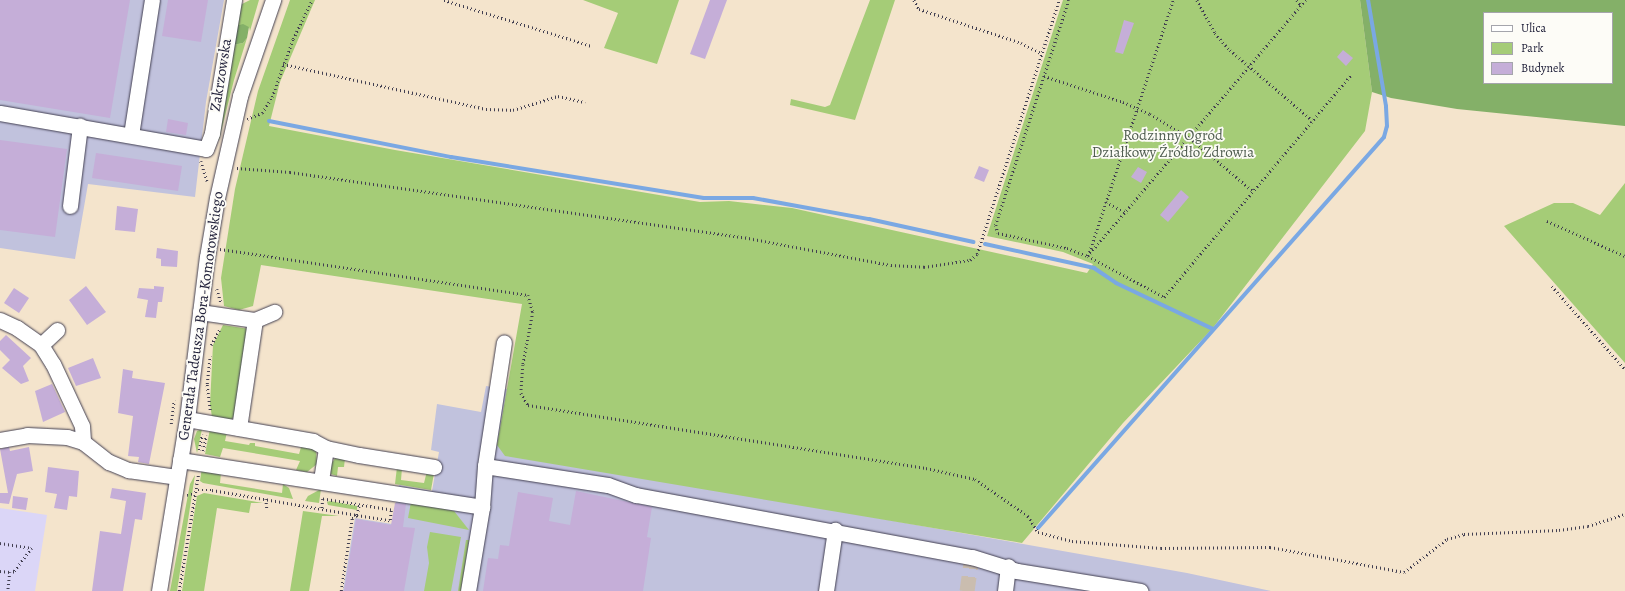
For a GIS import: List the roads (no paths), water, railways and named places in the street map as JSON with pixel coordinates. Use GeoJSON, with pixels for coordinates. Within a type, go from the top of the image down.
{"type":"FeatureCollection","features":[{"type":"Feature","properties":{"kind":"street"},"geometry":{"type":"LineString","coordinates":[[0,114],[131,135],[152,0]]}},
{"type":"Feature","properties":{"kind":"street","name":"Zakrzowska"},"geometry":{"type":"LineString","coordinates":[[131,135],[204,155],[212,133],[234,0]]}},
{"type":"Feature","properties":{"kind":"street","name":"Generała Tadeusza Bora-Komorowskiego"},"geometry":{"type":"LineString","coordinates":[[159,591],[187,418],[211,235],[240,124],[255,49],[273,0]]}},
{"type":"Feature","properties":{"kind":"street"},"geometry":{"type":"LineString","coordinates":[[70,206],[80,126]]}},
{"type":"Feature","properties":{"kind":"street"},"geometry":{"type":"LineString","coordinates":[[200,312],[256,320],[274,312]]}},
{"type":"Feature","properties":{"kind":"street"},"geometry":{"type":"LineString","coordinates":[[0,320],[17,328],[41,345],[53,364],[82,426],[83,442]]}},
{"type":"Feature","properties":{"kind":"street"},"geometry":{"type":"LineString","coordinates":[[239,428],[256,320]]}},
{"type":"Feature","properties":{"kind":"street"},"geometry":{"type":"LineString","coordinates":[[41,345],[57,330]]}},
{"type":"Feature","properties":{"kind":"street"},"geometry":{"type":"LineString","coordinates":[[468,591],[482,506],[485,466],[504,342]]}},
{"type":"Feature","properties":{"kind":"street"},"geometry":{"type":"LineString","coordinates":[[187,418],[313,441],[326,448],[434,467]]}},
{"type":"Feature","properties":{"kind":"street"},"geometry":{"type":"LineString","coordinates":[[0,440],[45,434],[83,442],[109,462],[128,470],[177,477]]}},
{"type":"Feature","properties":{"kind":"street"},"geometry":{"type":"LineString","coordinates":[[321,480],[326,448]]}},
{"type":"Feature","properties":{"kind":"street"},"geometry":{"type":"LineString","coordinates":[[180,460],[321,480],[482,506]]}},
{"type":"Feature","properties":{"kind":"street"},"geometry":{"type":"LineString","coordinates":[[485,466],[608,485],[636,495],[835,530],[1008,566],[1017,571],[1140,591]]}},
{"type":"Feature","properties":{"kind":"street"},"geometry":{"type":"LineString","coordinates":[[826,591],[835,530]]}},
{"type":"Feature","properties":{"kind":"street"},"geometry":{"type":"LineString","coordinates":[[1004,591],[1008,566]]}},
{"type":"Feature","properties":{"kind":"waterway"},"geometry":{"type":"LineString","coordinates":[[1038,528],[1384,137],[1387,126],[1386,106],[1368,0]]}},
{"type":"Feature","properties":{"kind":"waterway"},"geometry":{"type":"LineString","coordinates":[[269,121],[451,157],[704,198],[753,198],[869,219],[974,242]]}},
{"type":"Feature","properties":{"kind":"waterway"},"geometry":{"type":"LineString","coordinates":[[985,244],[1094,268],[1116,283],[1213,329]]}},
{"type":"Feature","properties":{"kind":"tunnel"},"geometry":{"type":"LineString","coordinates":[[967,591],[972,557]]}},
{"type":"Feature","properties":{"kind":"park label","name":"Rodzinny Ogród Działkowy Źródło Zdrowia"},"geometry":{"type":"Point","coordinates":[1173,144]}}]}
